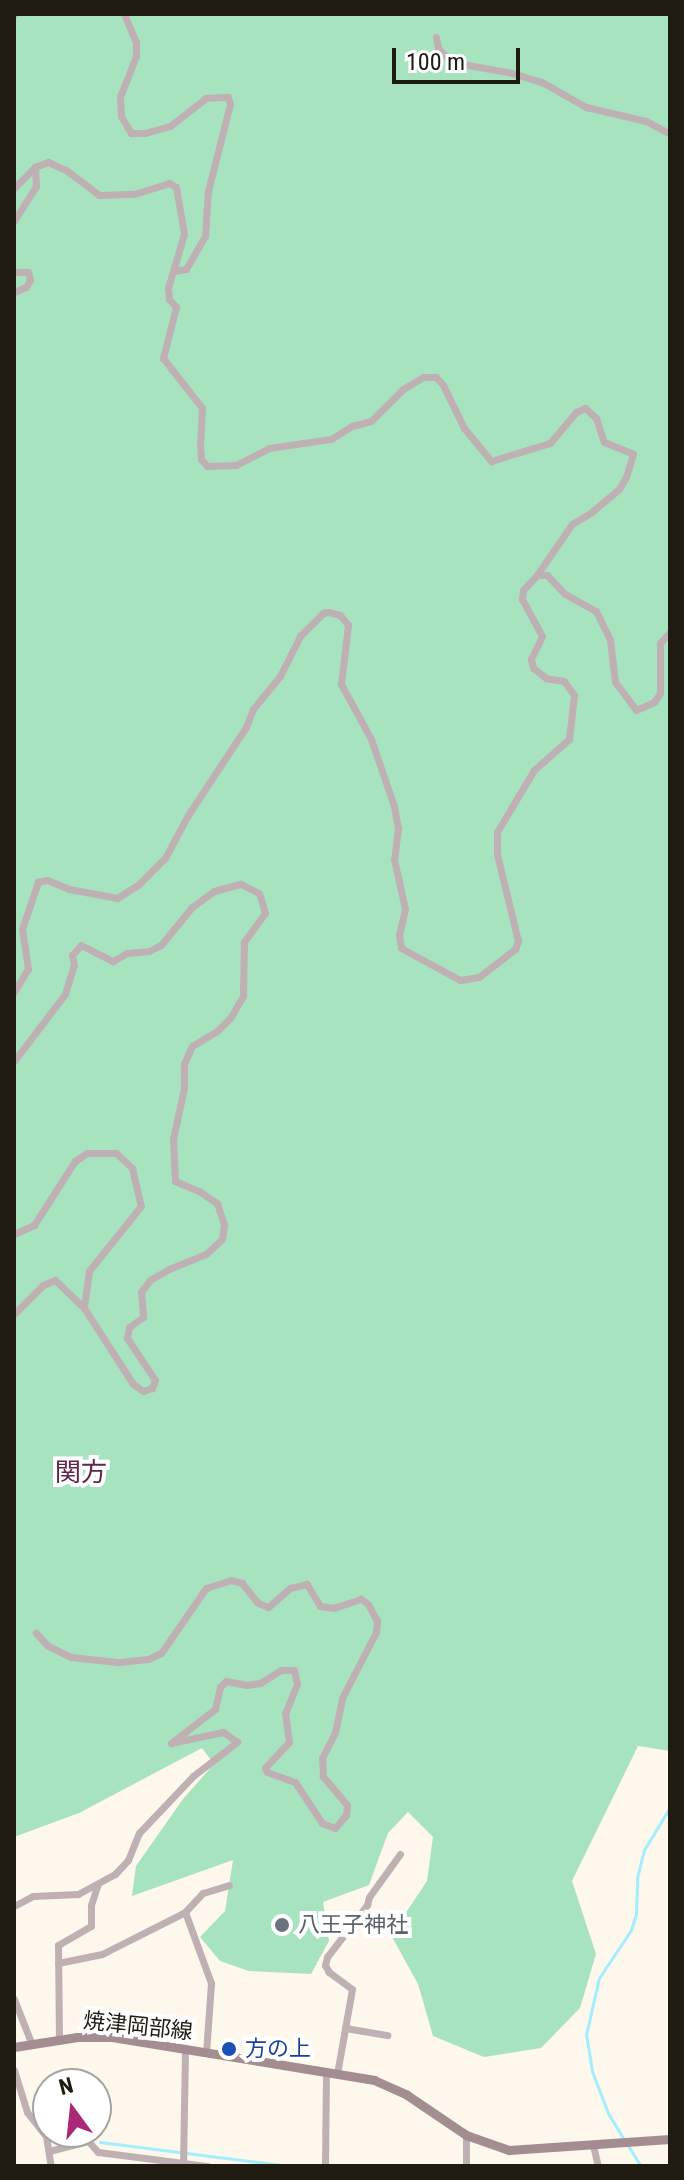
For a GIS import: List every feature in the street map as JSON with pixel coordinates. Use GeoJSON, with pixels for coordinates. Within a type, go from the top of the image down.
{"type":"FeatureCollection","features":[{"type":"Feature","properties":{"kind":"main road","name":"焼津岡部線"},"geometry":{"type":"LineString","coordinates":[[14,2047],[102,2036],[337,2074],[392,2086],[466,2135],[523,2151],[670,2139]]}},
{"type":"Feature","properties":{"kind":"street"},"geometry":{"type":"LineString","coordinates":[[124,14],[136,42],[136,56],[120,97],[121,116],[131,133],[145,133],[170,126],[206,98],[228,97],[230,104],[208,191],[205,236],[186,269],[173,271]]}},
{"type":"Feature","properties":{"kind":"street"},"geometry":{"type":"LineString","coordinates":[[436,37],[438,48],[451,62],[542,82],[586,107],[646,121],[670,134]]}},
{"type":"Feature","properties":{"kind":"street"},"geometry":{"type":"LineString","coordinates":[[14,188],[35,167],[48,162],[66,170],[99,195],[134,194],[169,183],[176,187],[184,234],[173,271],[169,299],[176,307],[163,358],[202,408],[201,459],[207,466],[236,465],[269,448],[331,439],[352,426],[371,421],[403,389],[423,377],[436,377],[443,385],[464,428],[491,461],[550,443],[576,412],[585,408],[596,418],[604,442],[633,454],[626,477],[592,512],[572,524],[523,590],[522,599],[542,636],[531,659],[533,668],[546,678],[564,681],[574,695],[569,739],[534,770],[497,832],[497,854],[518,941],[515,949],[479,977],[469,980],[447,974],[401,948],[399,934],[405,909],[394,859],[398,828],[394,806],[371,739],[341,684],[348,625],[340,615],[329,612],[323,613],[300,636],[280,676],[253,709],[246,727],[188,815],[165,858],[139,884],[117,898],[69,889],[47,880],[38,882],[22,929],[28,969],[14,992]]}},
{"type":"Feature","properties":{"kind":"street"},"geometry":{"type":"LineString","coordinates":[[14,221],[36,186],[35,167]]}},
{"type":"Feature","properties":{"kind":"street"},"geometry":{"type":"LineString","coordinates":[[14,272],[28,272],[30,280],[26,287],[14,292]]}},
{"type":"Feature","properties":{"kind":"street"},"geometry":{"type":"LineString","coordinates":[[537,575],[547,575],[565,594],[596,611],[610,640],[615,682],[636,710],[654,702],[660,693],[660,643],[670,632]]}},
{"type":"Feature","properties":{"kind":"street"},"geometry":{"type":"LineString","coordinates":[[14,1061],[65,994],[74,965],[72,955],[81,945],[113,961],[127,953],[149,951],[161,945],[192,907],[214,891],[241,884],[259,893],[265,913],[244,942],[243,996],[231,1017],[217,1031],[192,1046],[184,1064],[184,1088],[173,1139],[175,1181],[217,1203],[224,1225],[222,1239],[206,1254],[150,1280],[141,1292],[143,1317],[129,1327],[127,1338],[155,1380],[152,1388],[143,1391],[133,1384],[84,1308],[55,1280],[43,1285],[14,1314]]}},
{"type":"Feature","properties":{"kind":"street"},"geometry":{"type":"LineString","coordinates":[[14,1234],[34,1225],[75,1161],[87,1153],[116,1153],[132,1168],[141,1206],[89,1271],[84,1308]]}},
{"type":"Feature","properties":{"kind":"street"},"geometry":{"type":"LineString","coordinates":[[14,1906],[33,1896],[78,1894],[97,1885],[128,1860],[139,1833],[193,1776],[237,1742],[223,1732],[171,1743],[172,1738],[215,1709],[220,1687],[226,1681],[260,1683],[281,1670],[294,1670],[297,1684],[285,1713],[289,1742],[265,1768],[267,1772],[295,1782],[322,1823],[335,1828],[342,1822],[347,1805],[323,1776],[322,1758],[335,1732],[342,1698],[376,1632],[376,1615],[361,1599],[334,1608],[320,1606],[312,1586],[301,1583],[290,1588],[276,1602],[263,1606],[242,1583],[231,1580],[206,1588],[161,1653],[148,1659],[117,1662],[71,1657],[48,1646],[36,1633]]}},
{"type":"Feature","properties":{"kind":"street"},"geometry":{"type":"LineString","coordinates":[[337,2074],[352,1989],[329,1972],[325,1965],[327,1957],[367,1905],[400,1854]]}},
{"type":"Feature","properties":{"kind":"street"},"geometry":{"type":"LineString","coordinates":[[59,2040],[58,1945],[91,1926],[91,1905],[97,1885]]}},
{"type":"Feature","properties":{"kind":"street"},"geometry":{"type":"LineString","coordinates":[[58,1963],[102,1954],[185,1912],[203,1893],[229,1885]]}},
{"type":"Feature","properties":{"kind":"street"},"geometry":{"type":"LineString","coordinates":[[185,1912],[211,1983],[206,2052]]}},
{"type":"Feature","properties":{"kind":"street"},"geometry":{"type":"LineString","coordinates":[[14,1999],[32,2045]]}},
{"type":"Feature","properties":{"kind":"street"},"geometry":{"type":"LineString","coordinates":[[345,2028],[387,2035]]}},
{"type":"Feature","properties":{"kind":"street"},"geometry":{"type":"LineString","coordinates":[[184,2162],[185,2048]]}},
{"type":"Feature","properties":{"kind":"street"},"geometry":{"type":"LineString","coordinates":[[14,2070],[27,2112],[46,2136],[51,2166]]}},
{"type":"Feature","properties":{"kind":"street"},"geometry":{"type":"LineString","coordinates":[[325,2165],[326,2072]]}},
{"type":"Feature","properties":{"kind":"street"},"geometry":{"type":"LineString","coordinates":[[466,2135],[466,2166]]}},
{"type":"Feature","properties":{"kind":"street"},"geometry":{"type":"LineString","coordinates":[[49,2151],[88,2141],[98,2152],[208,2166]]}},
{"type":"Feature","properties":{"kind":"street"},"geometry":{"type":"LineString","coordinates":[[593,2145],[598,2166]]}},
{"type":"Feature","properties":{"kind":"green space"},"geometry":{"type":"Polygon","coordinates":[[[14,14],[670,14],[670,1751],[638,1746],[572,1881],[596,1954],[580,2008],[541,2048],[484,2057],[433,2036],[418,1984],[391,1935],[427,1881],[433,1837],[408,1812],[388,1833],[369,1885],[323,1902],[329,1941],[311,1974],[249,1971],[220,1961],[200,1937],[225,1911],[233,1860],[132,1896],[136,1866],[183,1799],[214,1764],[202,1748],[79,1813],[14,1837],[14,14]]]}},
{"type":"Feature","properties":{"kind":"waterway"},"geometry":{"type":"LineString","coordinates":[[623,2138],[608,2113],[592,2071],[586,2035],[599,1978],[631,1930],[636,1914],[637,1878],[644,1850],[670,1807]]}},
{"type":"Feature","properties":{"kind":"waterway"},"geometry":{"type":"LineString","coordinates":[[112,2144],[289,2166]]}},
{"type":"Feature","properties":{"kind":"waterway"},"geometry":{"type":"LineString","coordinates":[[627,2144],[641,2166]]}},
{"type":"Feature","properties":{"kind":"place","name":"八王子神社"},"geometry":{"type":"Point","coordinates":[282,1925]}},
{"type":"Feature","properties":{"kind":"place","name":"方の上"},"geometry":{"type":"Point","coordinates":[229,2049]}},
{"type":"Feature","properties":{"kind":"district","name":"関方"},"geometry":{"type":"Point","coordinates":[81,1473]}}]}
